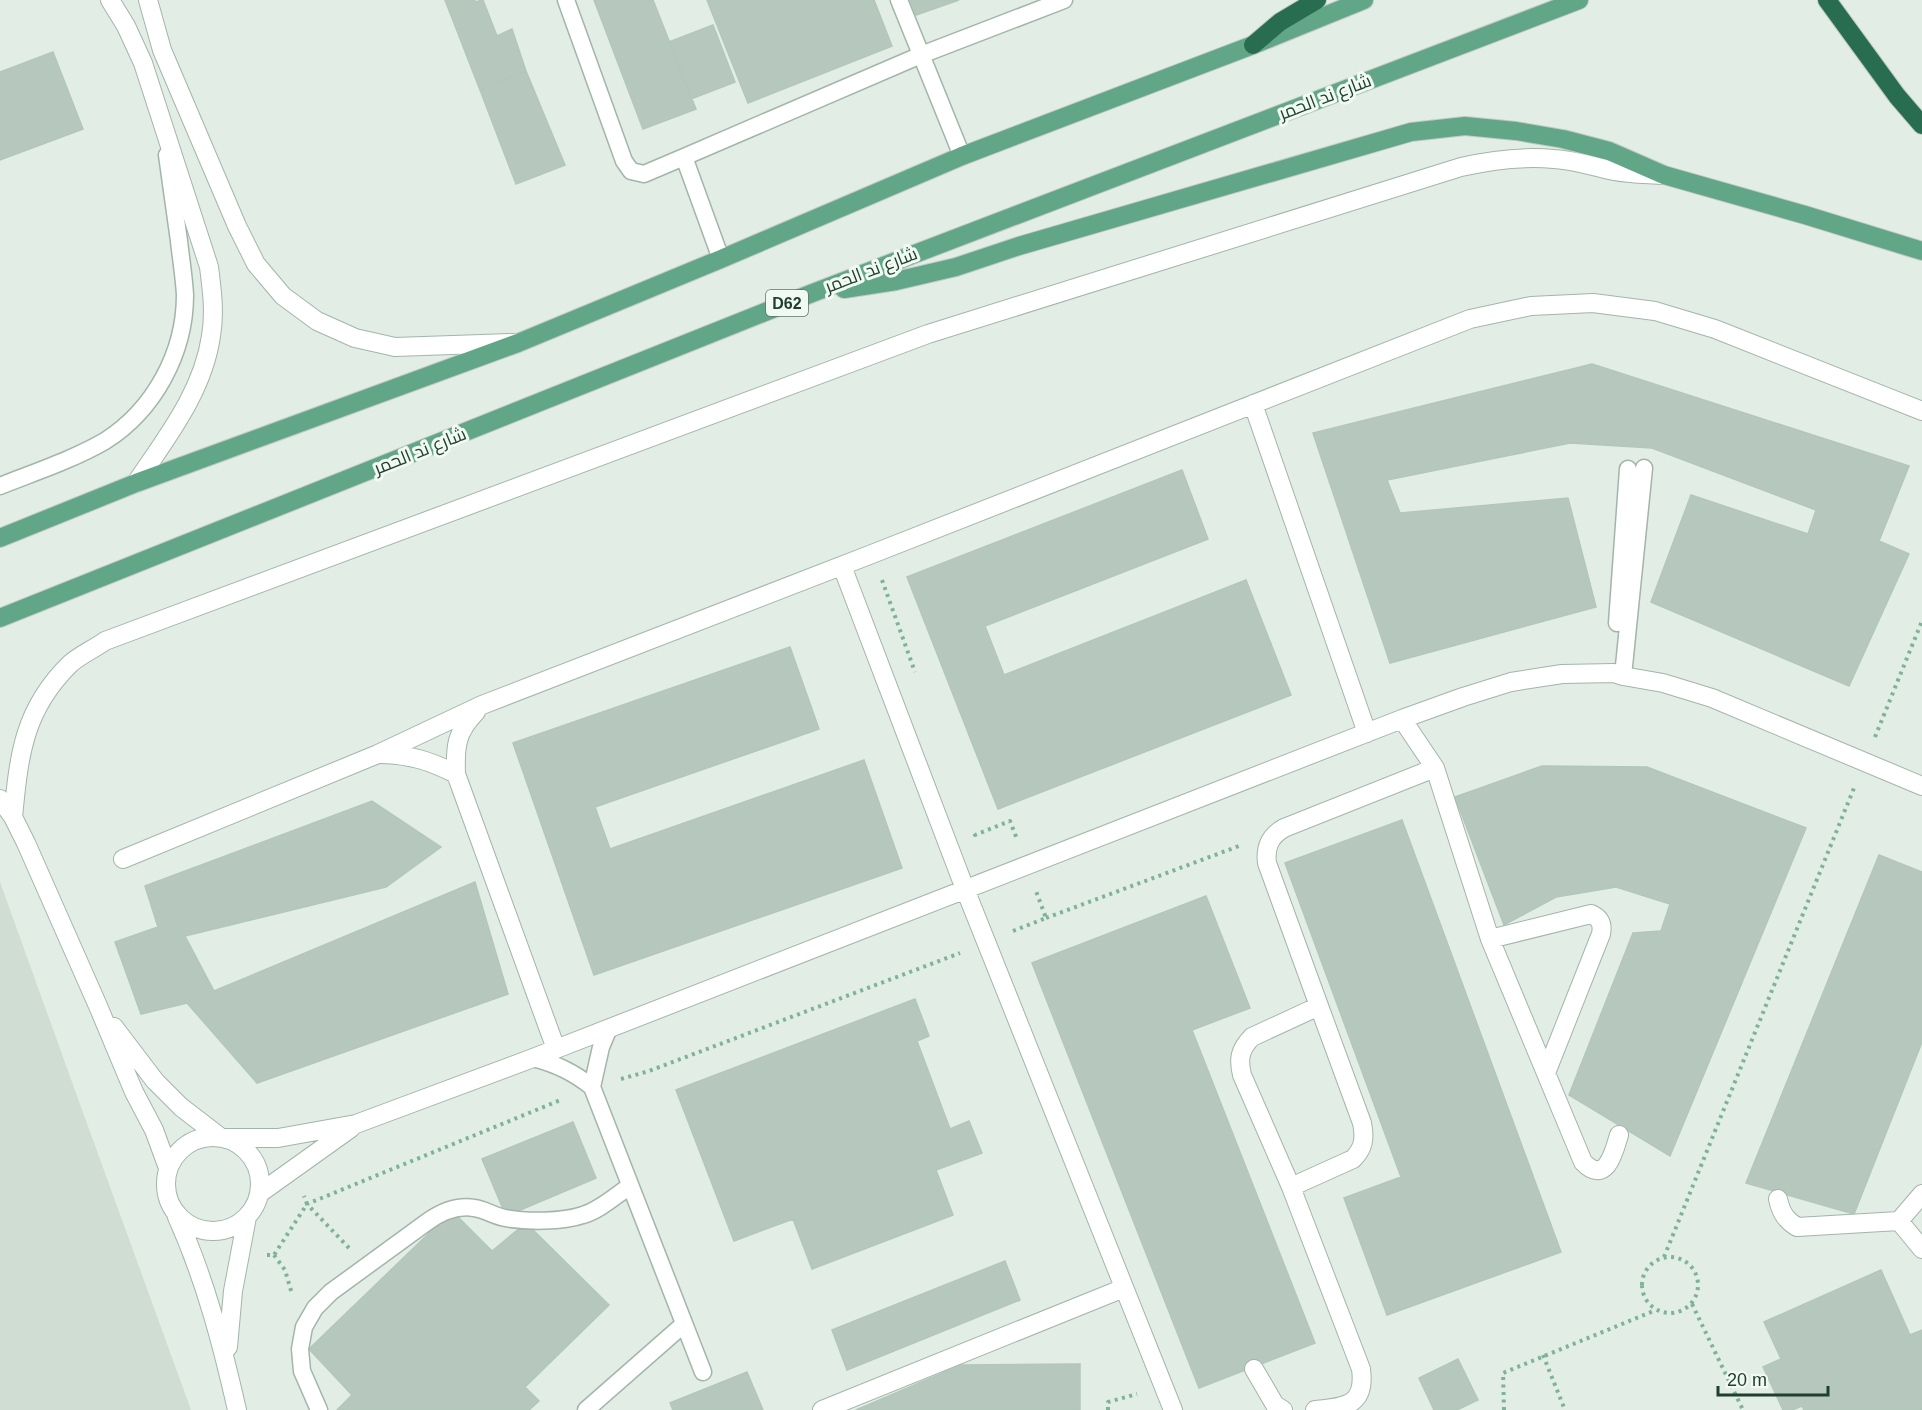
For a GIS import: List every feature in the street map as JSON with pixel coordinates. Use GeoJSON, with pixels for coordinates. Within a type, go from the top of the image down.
{"type":"FeatureCollection","features":[{"type":"Feature","properties":{"kind":"highway"},"geometry":{"type":"LineString","coordinates":[[1253,45],[1280,22],[1317,0]]}},
{"type":"Feature","properties":{"kind":"highway"},"geometry":{"type":"LineString","coordinates":[[1827,0],[1897,96],[1922,125]]}},
{"type":"Feature","properties":{"kind":"main road"},"geometry":{"type":"LineString","coordinates":[[0,538],[136,483],[518,342],[721,259],[962,156],[1364,0]]}},
{"type":"Feature","properties":{"kind":"main road","name":"شارع ند الحمر"},"geometry":{"type":"LineString","coordinates":[[0,618],[810,294],[1579,0]]}},
{"type":"Feature","properties":{"kind":"main road"},"geometry":{"type":"LineString","coordinates":[[810,294],[896,281],[956,267],[1019,246],[1411,132],[1465,126],[1563,139],[1609,151],[1664,175],[1805,214],[1922,251]]}},
{"type":"Feature","properties":{"kind":"street"},"geometry":{"type":"LineString","coordinates":[[110,0],[126,26],[143,63],[209,267],[213,302],[211,336],[203,370],[189,402],[136,483]]}},
{"type":"Feature","properties":{"kind":"street"},"geometry":{"type":"LineString","coordinates":[[148,0],[162,50],[237,226],[256,264],[284,296],[317,321],[355,338],[395,347],[518,342]]}},
{"type":"Feature","properties":{"kind":"street"},"geometry":{"type":"LineString","coordinates":[[13,817],[18,765],[27,727],[46,692],[72,663],[105,641],[928,333],[1461,167],[1494,160],[1556,159],[1586,163],[1616,171],[1664,175]]}},
{"type":"Feature","properties":{"kind":"street"},"geometry":{"type":"LineString","coordinates":[[123,859],[378,754],[482,705],[1470,319],[1531,306],[1593,303],[1655,311],[1715,329],[1922,411]]}},
{"type":"Feature","properties":{"kind":"street"},"geometry":{"type":"LineString","coordinates":[[1253,404],[1367,733]]}},
{"type":"Feature","properties":{"kind":"street"},"geometry":{"type":"LineString","coordinates":[[842,566],[965,889],[1173,1410]]}},
{"type":"Feature","properties":{"kind":"street"},"geometry":{"type":"LineString","coordinates":[[237,1410],[227,1364],[197,1262],[168,1200],[165,1183],[168,1168],[176,1154],[189,1143],[203,1137],[278,1138],[356,1124],[556,1049],[1402,719],[1511,682],[1562,674],[1618,674],[1663,683],[1712,698],[1922,786]]}},
{"type":"Feature","properties":{"kind":"street"},"geometry":{"type":"LineString","coordinates":[[482,705],[464,723],[455,748],[456,774],[556,1049]]}},
{"type":"Feature","properties":{"kind":"street"},"geometry":{"type":"LineString","coordinates":[[1402,719],[1435,768],[1490,939],[1583,1162],[1589,1168],[1597,1170],[1605,1168],[1611,1162],[1619,1135]]}},
{"type":"Feature","properties":{"kind":"street"},"geometry":{"type":"LineString","coordinates":[[378,754],[432,761],[456,774]]}},
{"type":"Feature","properties":{"kind":"street"},"geometry":{"type":"LineString","coordinates":[[1291,1187],[1353,1159],[1364,1143],[1362,1123],[1267,863],[1268,845],[1277,832],[1435,768]]}},
{"type":"Feature","properties":{"kind":"street"},"geometry":{"type":"LineString","coordinates":[[0,799],[13,817],[168,1168]]}},
{"type":"Feature","properties":{"kind":"street"},"geometry":{"type":"LineString","coordinates":[[1490,939],[1591,914],[1597,916],[1601,922],[1600,934],[1546,1073]]}},
{"type":"Feature","properties":{"kind":"street"},"geometry":{"type":"LineString","coordinates":[[98,1006],[155,1081],[181,1107],[221,1137],[239,1144],[252,1157],[260,1174],[260,1193],[255,1206],[247,1217],[231,1228],[211,1232],[191,1227],[176,1214]]}},
{"type":"Feature","properties":{"kind":"street"},"geometry":{"type":"LineString","coordinates":[[1315,1410],[1344,1407],[1354,1401],[1363,1381],[1361,1369],[1291,1187],[1239,1065],[1244,1045],[1252,1037],[1319,1006]]}},
{"type":"Feature","properties":{"kind":"street"},"geometry":{"type":"LineString","coordinates":[[260,1193],[356,1124]]}},
{"type":"Feature","properties":{"kind":"street"},"geometry":{"type":"LineString","coordinates":[[1778,1199],[1787,1221],[1797,1227],[1899,1221],[1922,1194]]}},
{"type":"Feature","properties":{"kind":"street"},"geometry":{"type":"LineString","coordinates":[[227,1364],[233,1291],[247,1217]]}},
{"type":"Feature","properties":{"kind":"street"},"geometry":{"type":"LineString","coordinates":[[1899,1221],[1922,1249]]}},
{"type":"Feature","properties":{"kind":"street"},"geometry":{"type":"LineString","coordinates":[[822,1410],[1124,1288]]}},
{"type":"Feature","properties":{"kind":"street"},"geometry":{"type":"LineString","coordinates":[[1254,1369],[1275,1405],[1284,1410]]}},
{"type":"Feature","properties":{"kind":"lane"},"geometry":{"type":"LineString","coordinates":[[566,0],[624,161],[631,171],[644,174],[921,55],[1064,0]]}},
{"type":"Feature","properties":{"kind":"lane"},"geometry":{"type":"LineString","coordinates":[[899,0],[962,156]]}},
{"type":"Feature","properties":{"kind":"lane"},"geometry":{"type":"LineString","coordinates":[[0,486],[84,452],[125,426],[143,408],[170,367],[180,336],[184,295],[165,133]]}},
{"type":"Feature","properties":{"kind":"lane"},"geometry":{"type":"LineString","coordinates":[[684,157],[721,259]]}},
{"type":"Feature","properties":{"kind":"lane"},"geometry":{"type":"LineString","coordinates":[[1618,674],[1636,469]]}},
{"type":"Feature","properties":{"kind":"lane"},"geometry":{"type":"LineString","coordinates":[[609,1028],[595,1067],[592,1087],[703,1372]]}},
{"type":"Feature","properties":{"kind":"lane"},"geometry":{"type":"LineString","coordinates":[[532,1058],[574,1073],[592,1087]]}},
{"type":"Feature","properties":{"kind":"lane"},"geometry":{"type":"LineString","coordinates":[[319,1410],[302,1371],[300,1348],[304,1327],[315,1308],[323,1300],[427,1222],[457,1207],[475,1208],[517,1220],[570,1218],[594,1211],[630,1186]]}},
{"type":"Feature","properties":{"kind":"lane"},"geometry":{"type":"LineString","coordinates":[[586,1410],[684,1324]]}},
{"type":"Feature","properties":{"kind":"path"},"geometry":{"type":"LineString","coordinates":[[872,554],[918,678]]}},
{"type":"Feature","properties":{"kind":"path"},"geometry":{"type":"LineString","coordinates":[[1664,1257],[1922,621]]}},
{"type":"Feature","properties":{"kind":"path"},"geometry":{"type":"LineString","coordinates":[[971,824],[975,835],[1010,821],[1046,918]]}},
{"type":"Feature","properties":{"kind":"path"},"geometry":{"type":"LineString","coordinates":[[366,1266],[307,1204],[592,1087],[649,1071],[1277,832]]}},
{"type":"Feature","properties":{"kind":"path"},"geometry":{"type":"LineString","coordinates":[[1664,1257],[1676,1257],[1687,1261],[1695,1270],[1699,1282],[1698,1294],[1692,1304],[1682,1311],[1668,1314],[1656,1310],[1648,1302],[1643,1292],[1642,1281],[1646,1270],[1654,1262],[1664,1257]]}},
{"type":"Feature","properties":{"kind":"path"},"geometry":{"type":"LineString","coordinates":[[1692,1304],[1743,1410]]}},
{"type":"Feature","properties":{"kind":"path"},"geometry":{"type":"LineString","coordinates":[[1504,1410],[1503,1372],[1656,1310]]}},
{"type":"Feature","properties":{"kind":"path"},"geometry":{"type":"LineString","coordinates":[[1543,1355],[1565,1410]]}},
{"type":"Feature","properties":{"kind":"path"},"geometry":{"type":"LineString","coordinates":[[1108,1402],[1108,1410]]}},
{"type":"Feature","properties":{"kind":"shaded area"},"geometry":{"type":"Polygon","coordinates":[[[0,882],[77,1096],[191,1410],[0,1410],[0,882]]]}},
{"type":"Feature","properties":{"kind":"building"},"geometry":{"type":"Polygon","coordinates":[[[445,0],[475,0],[475,2],[483,0],[497,36],[512,29],[526,71],[480,90],[445,0]]]}},
{"type":"Feature","properties":{"kind":"building"},"geometry":{"type":"Polygon","coordinates":[[[594,0],[653,0],[696,109],[643,129],[594,0]]]}},
{"type":"Feature","properties":{"kind":"building"},"geometry":{"type":"Polygon","coordinates":[[[707,0],[874,0],[892,46],[748,103],[707,0]]]}},
{"type":"Feature","properties":{"kind":"building"},"geometry":{"type":"Polygon","coordinates":[[[910,0],[959,0],[916,15],[910,0]]]}},
{"type":"Feature","properties":{"kind":"building"},"geometry":{"type":"Polygon","coordinates":[[[713,25],[735,82],[691,99],[669,42],[713,25]]]}},
{"type":"Feature","properties":{"kind":"building"},"geometry":{"type":"Polygon","coordinates":[[[53,52],[83,129],[0,160],[0,72],[53,52]]]}},
{"type":"Feature","properties":{"kind":"building"},"geometry":{"type":"Polygon","coordinates":[[[526,71],[565,165],[516,184],[480,90],[526,71]]]}},
{"type":"Feature","properties":{"kind":"building"},"geometry":{"type":"Polygon","coordinates":[[[1592,364],[1909,466],[1879,541],[1909,554],[1849,686],[1651,602],[1691,495],[1808,534],[1816,510],[1652,448],[1570,443],[1387,480],[1400,513],[1568,498],[1596,607],[1390,663],[1313,433],[1592,364]]]}},
{"type":"Feature","properties":{"kind":"building"},"geometry":{"type":"Polygon","coordinates":[[[1182,470],[1208,539],[985,626],[1004,675],[1246,580],[1291,695],[998,809],[907,577],[1182,470]]]}},
{"type":"Feature","properties":{"kind":"building"},"geometry":{"type":"Polygon","coordinates":[[[790,647],[819,729],[595,807],[610,849],[864,760],[902,868],[594,975],[513,743],[790,647]]]}},
{"type":"Feature","properties":{"kind":"building"},"geometry":{"type":"Polygon","coordinates":[[[1542,766],[1647,767],[1806,828],[1670,1156],[1569,1095],[1633,933],[1661,931],[1670,904],[1616,887],[1556,897],[1504,925],[1455,797],[1542,766]]]}},
{"type":"Feature","properties":{"kind":"building"},"geometry":{"type":"Polygon","coordinates":[[[372,801],[441,847],[386,887],[185,936],[214,991],[475,882],[508,994],[257,1083],[187,1003],[141,1014],[115,942],[158,927],[145,886],[372,801]]]}},
{"type":"Feature","properties":{"kind":"building"},"geometry":{"type":"Polygon","coordinates":[[[1402,820],[1561,1252],[1387,1315],[1344,1198],[1401,1177],[1285,863],[1402,820]]]}},
{"type":"Feature","properties":{"kind":"building"},"geometry":{"type":"Polygon","coordinates":[[[1879,855],[1922,872],[1922,1042],[1854,1214],[1746,1183],[1879,855]]]}},
{"type":"Feature","properties":{"kind":"building"},"geometry":{"type":"Polygon","coordinates":[[[1206,896],[1250,1008],[1192,1030],[1315,1343],[1199,1388],[1032,963],[1206,896]]]}},
{"type":"Feature","properties":{"kind":"building"},"geometry":{"type":"Polygon","coordinates":[[[915,999],[929,1036],[917,1041],[950,1129],[969,1121],[982,1153],[936,1170],[953,1215],[812,1269],[793,1219],[734,1241],[676,1090],[915,999]]]}},
{"type":"Feature","properties":{"kind":"building"},"geometry":{"type":"Polygon","coordinates":[[[573,1122],[596,1178],[506,1216],[482,1159],[573,1122]]]}},
{"type":"Feature","properties":{"kind":"building"},"geometry":{"type":"Polygon","coordinates":[[[452,1211],[492,1251],[526,1223],[609,1305],[525,1387],[539,1401],[529,1410],[337,1410],[352,1395],[309,1349],[452,1211]]]}},
{"type":"Feature","properties":{"kind":"building"},"geometry":{"type":"Polygon","coordinates":[[[1005,1261],[1020,1300],[847,1370],[832,1330],[1005,1261]]]}},
{"type":"Feature","properties":{"kind":"building"},"geometry":{"type":"Polygon","coordinates":[[[1881,1270],[1910,1335],[1922,1330],[1922,1410],[1804,1410],[1802,1406],[1792,1410],[1783,1410],[1763,1367],[1781,1359],[1764,1322],[1881,1270]]]}},
{"type":"Feature","properties":{"kind":"building"},"geometry":{"type":"Polygon","coordinates":[[[1458,1359],[1478,1400],[1457,1410],[1434,1410],[1419,1378],[1458,1359]]]}},
{"type":"Feature","properties":{"kind":"building"},"geometry":{"type":"Polygon","coordinates":[[[1080,1364],[1080,1410],[856,1410],[961,1365],[1080,1364]]]}},
{"type":"Feature","properties":{"kind":"building"},"geometry":{"type":"Polygon","coordinates":[[[747,1372],[763,1410],[673,1410],[670,1403],[747,1372]]]}}]}
